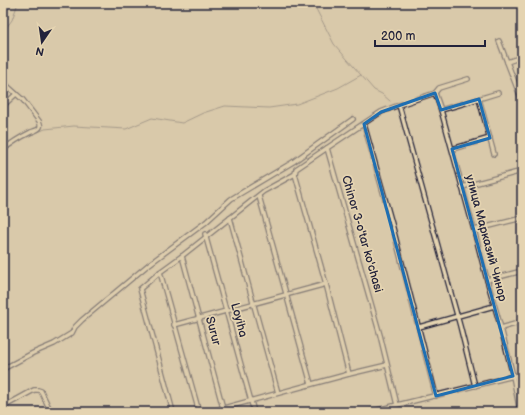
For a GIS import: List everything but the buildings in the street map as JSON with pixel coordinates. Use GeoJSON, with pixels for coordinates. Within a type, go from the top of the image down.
{"type":"FeatureCollection","features":[{"type":"Feature","properties":{"kind":"street"},"geometry":{"type":"LineString","coordinates":[[499,41],[522,101]]}},
{"type":"Feature","properties":{"kind":"street"},"geometry":{"type":"LineString","coordinates":[[507,61],[522,57]]}},
{"type":"Feature","properties":{"kind":"street"},"geometry":{"type":"LineString","coordinates":[[173,412],[140,289],[206,235],[260,196],[264,191],[294,174],[296,169],[381,112],[435,93],[438,88],[468,79]]}},
{"type":"Feature","properties":{"kind":"street"},"geometry":{"type":"LineString","coordinates":[[3,82],[23,100],[39,121],[40,127],[38,130],[15,140],[3,150]]}},
{"type":"Feature","properties":{"kind":"street","name":"улица Марказий Чинор"},"geometry":{"type":"LineString","coordinates":[[435,93],[452,149],[501,328],[520,412]]}},
{"type":"Feature","properties":{"kind":"street"},"geometry":{"type":"LineString","coordinates":[[441,110],[498,93]]}},
{"type":"Feature","properties":{"kind":"street"},"geometry":{"type":"LineString","coordinates":[[3,106],[16,94]]}},
{"type":"Feature","properties":{"kind":"street"},"geometry":{"type":"LineString","coordinates":[[479,99],[494,154]]}},
{"type":"Feature","properties":{"kind":"street"},"geometry":{"type":"LineString","coordinates":[[399,105],[475,386]]}},
{"type":"Feature","properties":{"kind":"street"},"geometry":{"type":"LineString","coordinates":[[3,369],[54,344],[72,333],[75,327],[82,320],[148,266],[206,222],[231,199],[293,162],[353,119]]}},
{"type":"Feature","properties":{"kind":"street"},"geometry":{"type":"LineString","coordinates":[[364,124],[392,224],[436,396]]}},
{"type":"Feature","properties":{"kind":"street"},"geometry":{"type":"LineString","coordinates":[[329,136],[334,144]]}},
{"type":"Feature","properties":{"kind":"street"},"geometry":{"type":"LineString","coordinates":[[452,149],[490,138]]}},
{"type":"Feature","properties":{"kind":"street","name":"Chinor 3-o'tar ko'chasi"},"geometry":{"type":"LineString","coordinates":[[327,148],[380,335],[397,405]]}},
{"type":"Feature","properties":{"kind":"street"},"geometry":{"type":"LineString","coordinates":[[462,187],[522,171]]}},
{"type":"Feature","properties":{"kind":"street"},"geometry":{"type":"LineString","coordinates":[[294,174],[326,284],[349,374]]}},
{"type":"Feature","properties":{"kind":"street"},"geometry":{"type":"LineString","coordinates":[[260,196],[311,384]]}},
{"type":"Feature","properties":{"kind":"street"},"geometry":{"type":"LineString","coordinates":[[230,218],[278,393]]}},
{"type":"Feature","properties":{"kind":"street"},"geometry":{"type":"LineString","coordinates":[[474,230],[522,218]]}},
{"type":"Feature","properties":{"kind":"street","name":"Loyiha"},"geometry":{"type":"LineString","coordinates":[[206,235],[254,412]]}},
{"type":"Feature","properties":{"kind":"street","name":"Surur"},"geometry":{"type":"LineString","coordinates":[[182,256],[224,410]]}},
{"type":"Feature","properties":{"kind":"street"},"geometry":{"type":"LineString","coordinates":[[487,280],[522,271]]}},
{"type":"Feature","properties":{"kind":"street"},"geometry":{"type":"LineString","coordinates":[[160,272],[199,412]]}},
{"type":"Feature","properties":{"kind":"street"},"geometry":{"type":"LineString","coordinates":[[174,325],[326,284]]}},
{"type":"Feature","properties":{"kind":"street"},"geometry":{"type":"LineString","coordinates":[[419,327],[494,306]]}},
{"type":"Feature","properties":{"kind":"street"},"geometry":{"type":"LineString","coordinates":[[501,328],[522,322]]}},
{"type":"Feature","properties":{"kind":"street"},"geometry":{"type":"LineString","coordinates":[[209,412],[224,410],[278,393],[387,365]]}},
{"type":"Feature","properties":{"kind":"street"},"geometry":{"type":"LineString","coordinates":[[369,412],[522,374]]}},
{"type":"Feature","properties":{"kind":"street"},"geometry":{"type":"LineString","coordinates":[[6,412],[3,407],[34,390],[41,391],[51,412]]}},
{"type":"Feature","properties":{"kind":"highlighted area"},"geometry":{"type":"Polygon","coordinates":[[[435,93],[441,110],[479,99],[490,138],[452,149],[513,376],[436,396],[364,124],[381,112],[435,93]]]}},
{"type":"Feature","properties":{"kind":"waterway"},"geometry":{"type":"LineString","coordinates":[[3,32],[12,20],[18,3]]}},
{"type":"Feature","properties":{"kind":"waterway"},"geometry":{"type":"LineString","coordinates":[[313,3],[334,44],[374,90],[382,94],[390,101]]}},
{"type":"Feature","properties":{"kind":"waterway"},"geometry":{"type":"LineString","coordinates":[[487,3],[504,4]]}},
{"type":"Feature","properties":{"kind":"waterway"},"geometry":{"type":"LineString","coordinates":[[3,155],[20,140],[45,129],[74,126],[126,129],[152,118],[182,123],[203,113],[225,106],[269,108],[297,104],[338,88],[361,75]]}}]}
